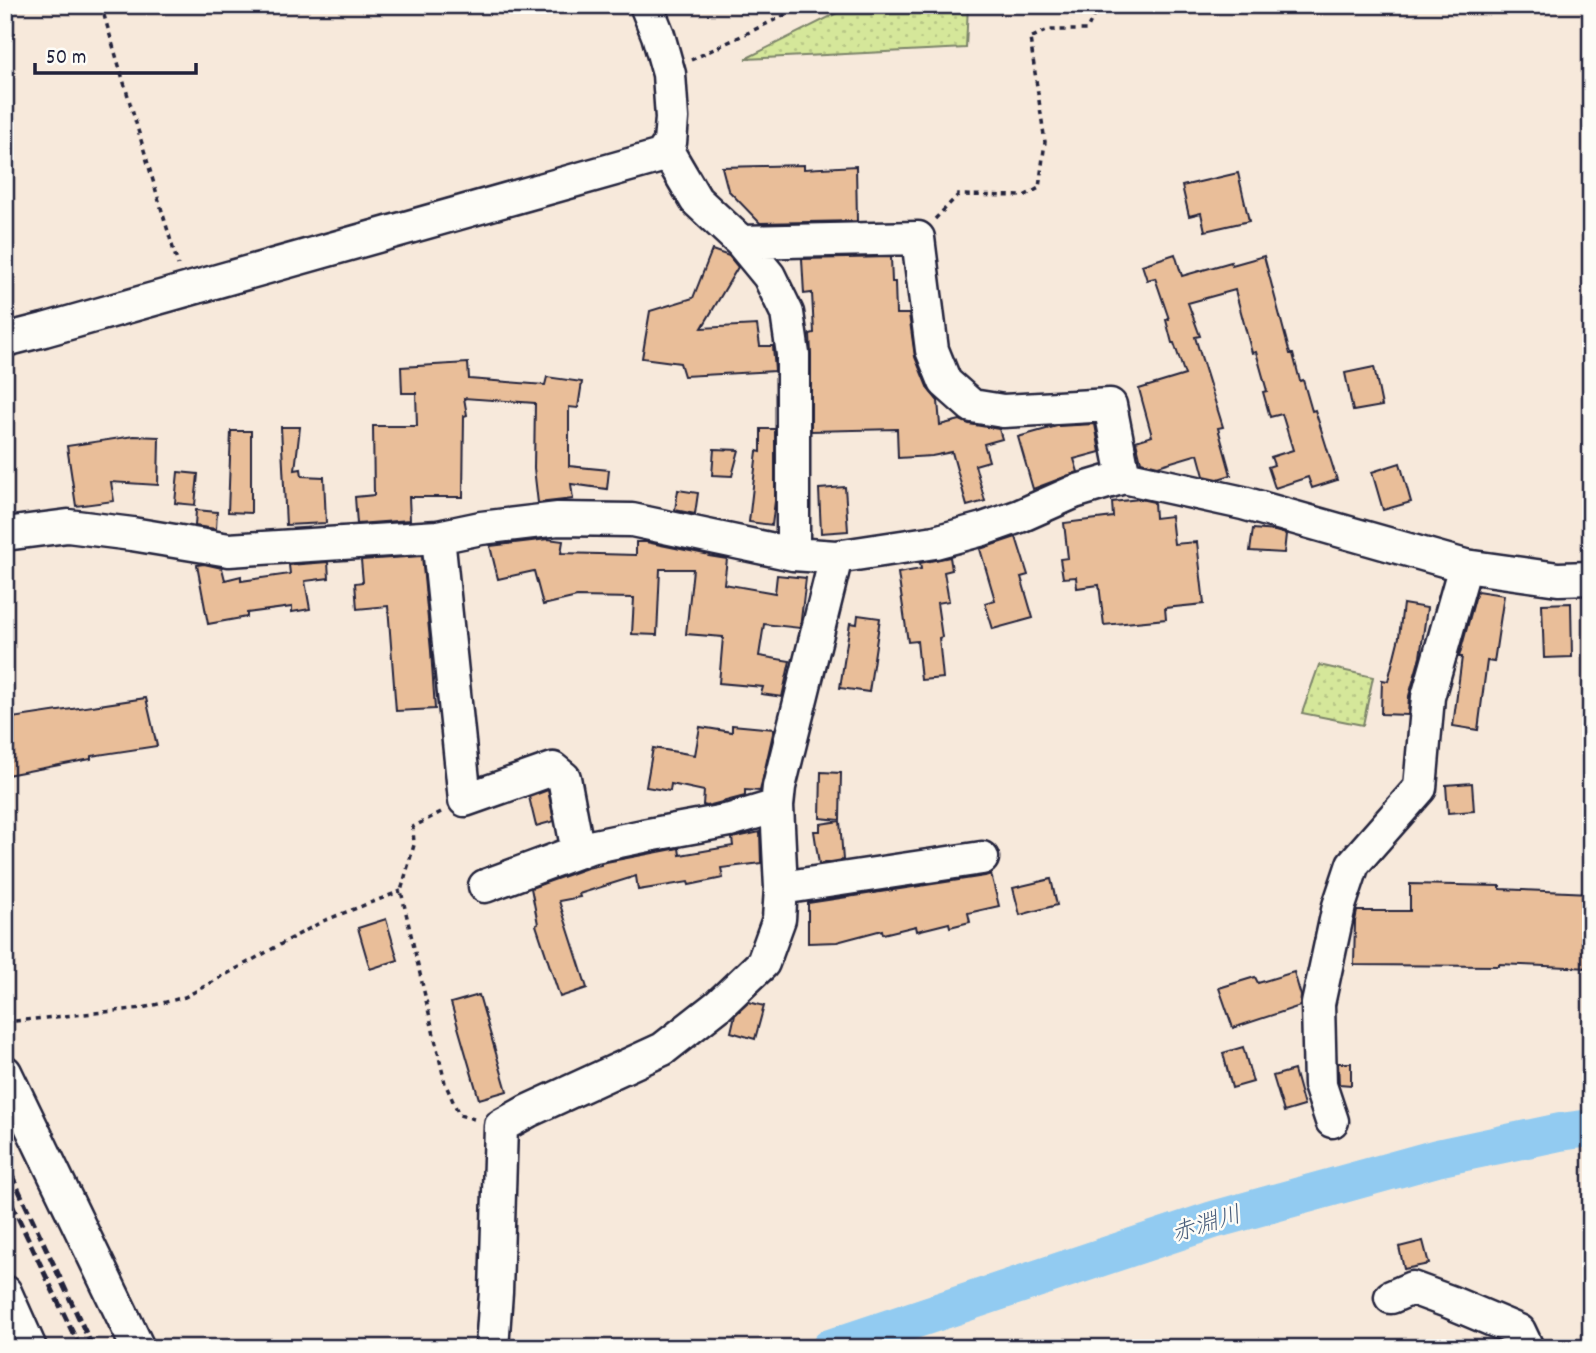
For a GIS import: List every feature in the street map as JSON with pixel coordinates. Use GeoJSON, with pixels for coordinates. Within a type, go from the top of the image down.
{"type":"FeatureCollection","features":[{"type":"Feature","properties":{"kind":"street"},"geometry":{"type":"LineString","coordinates":[[5,340],[662,156],[670,142],[672,118],[668,71],[646,5]]}},
{"type":"Feature","properties":{"kind":"street"},"geometry":{"type":"LineString","coordinates":[[666,149],[696,200],[741,242],[769,276],[788,313],[793,354],[793,554]]}},
{"type":"Feature","properties":{"kind":"street"},"geometry":{"type":"LineString","coordinates":[[741,242],[918,238],[932,350],[945,382],[972,407],[1003,411],[1110,405],[1124,477]]}},
{"type":"Feature","properties":{"kind":"street"},"geometry":{"type":"LineString","coordinates":[[5,534],[68,526],[229,550],[438,537],[481,528],[558,519],[632,520],[793,554],[836,556],[935,542],[995,525],[1074,492],[1124,477],[1243,503],[1465,566],[1558,579],[1591,578]]}},
{"type":"Feature","properties":{"kind":"street"},"geometry":{"type":"LineString","coordinates":[[438,537],[465,800],[553,769],[565,778],[578,852]]}},
{"type":"Feature","properties":{"kind":"street"},"geometry":{"type":"LineString","coordinates":[[492,1348],[500,1126],[663,1049],[719,1005],[762,963],[779,919],[779,787],[836,556]]}},
{"type":"Feature","properties":{"kind":"street"},"geometry":{"type":"LineString","coordinates":[[1332,1121],[1320,1085],[1318,1004],[1339,906],[1353,864],[1420,788],[1428,697],[1465,566]]}},
{"type":"Feature","properties":{"kind":"street"},"geometry":{"type":"LineString","coordinates":[[485,886],[590,847],[730,820],[778,806]]}},
{"type":"Feature","properties":{"kind":"street"},"geometry":{"type":"LineString","coordinates":[[781,888],[982,858]]}},
{"type":"Feature","properties":{"kind":"street"},"geometry":{"type":"LineString","coordinates":[[5,1072],[138,1348]]}},
{"type":"Feature","properties":{"kind":"street"},"geometry":{"type":"LineString","coordinates":[[1391,1297],[1412,1288],[1450,1302],[1519,1331],[1527,1348]]}},
{"type":"Feature","properties":{"kind":"street"},"geometry":{"type":"LineString","coordinates":[[5,1292],[30,1348]]}},
{"type":"Feature","properties":{"kind":"path"},"geometry":{"type":"LineString","coordinates":[[101,5],[185,289]]}},
{"type":"Feature","properties":{"kind":"path"},"geometry":{"type":"LineString","coordinates":[[668,71],[806,5]]}},
{"type":"Feature","properties":{"kind":"path"},"geometry":{"type":"LineString","coordinates":[[918,238],[958,195],[1024,196],[1039,188],[1045,142],[1030,38],[1048,30],[1087,30],[1100,5]]}},
{"type":"Feature","properties":{"kind":"path"},"geometry":{"type":"LineString","coordinates":[[465,800],[414,827],[414,845],[401,891],[445,1083],[459,1115],[500,1126]]}},
{"type":"Feature","properties":{"kind":"path"},"geometry":{"type":"LineString","coordinates":[[5,1022],[143,1008],[186,997],[323,921],[401,891]]}},
{"type":"Feature","properties":{"kind":"green space"},"geometry":{"type":"Polygon","coordinates":[[[853,5],[968,5],[966,48],[745,59],[853,5]]]}},
{"type":"Feature","properties":{"kind":"green space"},"geometry":{"type":"Polygon","coordinates":[[[1319,665],[1373,677],[1363,725],[1302,713],[1319,665]]]}},
{"type":"Feature","properties":{"kind":"building"},"geometry":{"type":"Polygon","coordinates":[[[804,165],[804,169],[856,166],[857,221],[760,223],[728,190],[722,167],[804,165]]]}},
{"type":"Feature","properties":{"kind":"building"},"geometry":{"type":"Polygon","coordinates":[[[1238,173],[1249,221],[1205,231],[1201,213],[1189,216],[1182,186],[1238,173]]]}},
{"type":"Feature","properties":{"kind":"building"},"geometry":{"type":"Polygon","coordinates":[[[712,250],[729,256],[738,267],[702,328],[757,325],[760,346],[773,346],[775,371],[684,376],[680,363],[642,358],[650,311],[693,298],[712,250]]]}},
{"type":"Feature","properties":{"kind":"building"},"geometry":{"type":"Polygon","coordinates":[[[1175,254],[1182,276],[1264,256],[1290,354],[1293,354],[1312,411],[1315,410],[1337,480],[1312,488],[1308,477],[1275,488],[1268,467],[1274,465],[1271,457],[1293,450],[1282,414],[1270,417],[1263,392],[1267,391],[1256,352],[1252,353],[1235,290],[1188,303],[1200,336],[1195,337],[1223,427],[1218,428],[1231,475],[1218,479],[1204,476],[1198,454],[1158,466],[1141,462],[1136,441],[1152,436],[1139,389],[1185,375],[1172,343],[1166,320],[1169,319],[1155,278],[1147,280],[1142,265],[1175,254]]]}},
{"type":"Feature","properties":{"kind":"building"},"geometry":{"type":"Polygon","coordinates":[[[891,257],[896,314],[909,314],[915,357],[928,389],[938,401],[940,425],[960,420],[999,429],[1002,439],[984,444],[989,461],[975,465],[985,501],[967,506],[952,452],[898,458],[897,429],[811,431],[810,334],[814,333],[812,293],[804,294],[802,259],[891,257]]]}},
{"type":"Feature","properties":{"kind":"building"},"geometry":{"type":"Polygon","coordinates":[[[468,363],[469,379],[545,385],[547,377],[582,382],[578,408],[569,407],[569,466],[609,470],[607,489],[571,484],[573,499],[538,503],[534,468],[535,403],[464,398],[467,415],[464,416],[463,497],[409,497],[410,520],[357,524],[355,497],[374,495],[373,426],[417,426],[416,393],[402,393],[401,367],[468,363]]]}},
{"type":"Feature","properties":{"kind":"building"},"geometry":{"type":"Polygon","coordinates":[[[1374,367],[1382,406],[1353,411],[1345,373],[1374,367]]]}},
{"type":"Feature","properties":{"kind":"building"},"geometry":{"type":"Polygon","coordinates":[[[1095,424],[1100,452],[1074,459],[1078,472],[1033,489],[1018,437],[1057,426],[1095,424]]]}},
{"type":"Feature","properties":{"kind":"building"},"geometry":{"type":"Polygon","coordinates":[[[281,427],[300,427],[295,470],[301,469],[302,476],[324,477],[326,523],[286,525],[281,427]]]}},
{"type":"Feature","properties":{"kind":"building"},"geometry":{"type":"Polygon","coordinates":[[[761,429],[775,429],[775,501],[772,525],[749,522],[757,451],[761,452],[761,429]]]}},
{"type":"Feature","properties":{"kind":"building"},"geometry":{"type":"Polygon","coordinates":[[[231,431],[251,431],[251,513],[228,512],[231,431]]]}},
{"type":"Feature","properties":{"kind":"building"},"geometry":{"type":"Polygon","coordinates":[[[134,436],[159,437],[158,485],[111,482],[114,501],[76,506],[67,446],[134,436]]]}},
{"type":"Feature","properties":{"kind":"building"},"geometry":{"type":"Polygon","coordinates":[[[714,449],[739,450],[732,476],[712,475],[714,449]]]}},
{"type":"Feature","properties":{"kind":"building"},"geometry":{"type":"Polygon","coordinates":[[[1400,463],[1411,502],[1383,510],[1372,472],[1400,463]]]}},
{"type":"Feature","properties":{"kind":"building"},"geometry":{"type":"Polygon","coordinates":[[[178,472],[198,474],[195,505],[175,503],[178,472]]]}},
{"type":"Feature","properties":{"kind":"building"},"geometry":{"type":"Polygon","coordinates":[[[845,487],[848,531],[821,533],[819,489],[845,487]]]}},
{"type":"Feature","properties":{"kind":"building"},"geometry":{"type":"Polygon","coordinates":[[[678,490],[698,493],[695,514],[675,510],[678,490]]]}},
{"type":"Feature","properties":{"kind":"building"},"geometry":{"type":"Polygon","coordinates":[[[1140,499],[1154,502],[1155,518],[1171,516],[1174,544],[1197,542],[1204,604],[1165,608],[1166,619],[1104,625],[1099,585],[1077,588],[1076,577],[1063,578],[1060,559],[1068,558],[1064,523],[1113,517],[1112,502],[1140,499]]]}},
{"type":"Feature","properties":{"kind":"building"},"geometry":{"type":"Polygon","coordinates":[[[196,510],[217,512],[216,529],[195,526],[196,510]]]}},
{"type":"Feature","properties":{"kind":"building"},"geometry":{"type":"Polygon","coordinates":[[[1253,529],[1286,534],[1284,553],[1250,551],[1253,529]]]}},
{"type":"Feature","properties":{"kind":"building"},"geometry":{"type":"Polygon","coordinates":[[[1016,537],[1028,575],[1021,577],[1033,618],[993,629],[985,603],[995,600],[980,549],[1016,537]]]}},
{"type":"Feature","properties":{"kind":"building"},"geometry":{"type":"Polygon","coordinates":[[[548,539],[563,541],[561,553],[636,555],[636,542],[646,542],[727,559],[724,584],[775,593],[777,575],[806,578],[800,628],[764,624],[759,656],[790,661],[782,697],[761,694],[763,687],[719,683],[723,637],[686,634],[693,569],[660,569],[657,635],[632,634],[634,598],[577,597],[543,605],[534,571],[498,579],[490,546],[548,539]]]}},
{"type":"Feature","properties":{"kind":"building"},"geometry":{"type":"Polygon","coordinates":[[[422,556],[435,709],[396,711],[388,606],[357,609],[355,583],[363,582],[361,560],[422,556]]]}},
{"type":"Feature","properties":{"kind":"building"},"geometry":{"type":"Polygon","coordinates":[[[950,557],[952,570],[944,572],[949,601],[937,603],[942,637],[939,638],[943,678],[921,680],[917,641],[908,642],[898,573],[921,569],[920,563],[950,557]]]}},
{"type":"Feature","properties":{"kind":"building"},"geometry":{"type":"Polygon","coordinates":[[[328,562],[329,578],[305,581],[310,609],[292,612],[292,607],[247,613],[247,617],[208,624],[197,565],[222,568],[225,580],[241,576],[241,581],[290,574],[289,565],[328,562]]]}},
{"type":"Feature","properties":{"kind":"building"},"geometry":{"type":"Polygon","coordinates":[[[1477,591],[1504,595],[1494,662],[1487,661],[1478,730],[1453,726],[1462,657],[1459,657],[1477,591]]]}},
{"type":"Feature","properties":{"kind":"building"},"geometry":{"type":"Polygon","coordinates":[[[1571,603],[1572,657],[1544,658],[1542,604],[1571,603]]]}},
{"type":"Feature","properties":{"kind":"building"},"geometry":{"type":"Polygon","coordinates":[[[1403,604],[1427,608],[1420,657],[1409,696],[1408,715],[1381,714],[1382,680],[1388,681],[1399,637],[1403,604]]]}},
{"type":"Feature","properties":{"kind":"building"},"geometry":{"type":"Polygon","coordinates":[[[858,615],[880,618],[869,692],[840,688],[850,623],[857,624],[858,615]]]}},
{"type":"Feature","properties":{"kind":"building"},"geometry":{"type":"Polygon","coordinates":[[[146,698],[157,746],[91,756],[91,759],[7,775],[5,719],[146,698]]]}},
{"type":"Feature","properties":{"kind":"building"},"geometry":{"type":"Polygon","coordinates":[[[732,725],[774,729],[760,791],[745,790],[745,796],[707,806],[703,805],[704,791],[671,784],[670,791],[646,787],[653,748],[695,755],[700,727],[732,732],[732,725]]]}},
{"type":"Feature","properties":{"kind":"building"},"geometry":{"type":"Polygon","coordinates":[[[821,772],[841,773],[840,820],[820,818],[821,772]]]}},
{"type":"Feature","properties":{"kind":"building"},"geometry":{"type":"Polygon","coordinates":[[[1472,783],[1474,811],[1448,813],[1446,785],[1472,783]]]}},
{"type":"Feature","properties":{"kind":"building"},"geometry":{"type":"Polygon","coordinates":[[[548,790],[554,821],[536,826],[529,797],[548,790]]]}},
{"type":"Feature","properties":{"kind":"building"},"geometry":{"type":"Polygon","coordinates":[[[840,821],[843,860],[819,864],[814,831],[820,831],[820,824],[840,821]]]}},
{"type":"Feature","properties":{"kind":"building"},"geometry":{"type":"Polygon","coordinates":[[[760,832],[761,863],[721,868],[723,878],[689,885],[688,882],[638,890],[636,876],[579,894],[580,897],[559,901],[587,988],[560,997],[536,925],[538,924],[531,888],[601,863],[679,848],[680,855],[733,846],[732,838],[760,832]]]}},
{"type":"Feature","properties":{"kind":"building"},"geometry":{"type":"Polygon","coordinates":[[[991,874],[999,906],[968,913],[970,922],[950,927],[949,923],[917,931],[916,926],[883,934],[882,930],[837,942],[808,943],[808,903],[991,874]]]}},
{"type":"Feature","properties":{"kind":"building"},"geometry":{"type":"Polygon","coordinates":[[[1051,879],[1057,905],[1020,915],[1013,888],[1051,879]]]}},
{"type":"Feature","properties":{"kind":"building"},"geometry":{"type":"Polygon","coordinates":[[[1410,884],[1500,886],[1500,889],[1591,893],[1591,968],[1499,964],[1354,965],[1357,911],[1410,911],[1410,884]]]}},
{"type":"Feature","properties":{"kind":"building"},"geometry":{"type":"Polygon","coordinates":[[[386,919],[398,960],[370,969],[358,928],[386,919]]]}},
{"type":"Feature","properties":{"kind":"building"},"geometry":{"type":"Polygon","coordinates":[[[1294,972],[1301,996],[1300,1006],[1233,1028],[1219,988],[1255,977],[1258,983],[1294,972]]]}},
{"type":"Feature","properties":{"kind":"building"},"geometry":{"type":"Polygon","coordinates":[[[479,995],[507,1091],[479,1099],[451,1003],[479,995]]]}},
{"type":"Feature","properties":{"kind":"building"},"geometry":{"type":"Polygon","coordinates":[[[749,1002],[764,1006],[755,1039],[731,1032],[735,1015],[749,1002]]]}},
{"type":"Feature","properties":{"kind":"building"},"geometry":{"type":"Polygon","coordinates":[[[1243,1047],[1253,1082],[1232,1088],[1223,1053],[1243,1047]]]}},
{"type":"Feature","properties":{"kind":"building"},"geometry":{"type":"Polygon","coordinates":[[[1338,1063],[1351,1063],[1351,1085],[1339,1084],[1338,1063]]]}},
{"type":"Feature","properties":{"kind":"building"},"geometry":{"type":"Polygon","coordinates":[[[1294,1070],[1304,1106],[1284,1112],[1273,1076],[1294,1070]]]}},
{"type":"Feature","properties":{"kind":"building"},"geometry":{"type":"Polygon","coordinates":[[[1423,1241],[1429,1264],[1404,1269],[1399,1247],[1423,1241]]]}},
{"type":"Feature","properties":{"kind":"waterway","name":"赤淵川"},"geometry":{"type":"LineString","coordinates":[[830,1348],[1213,1220],[1437,1158],[1591,1128]]}},
{"type":"Feature","properties":{"kind":"railway"},"geometry":{"type":"LineString","coordinates":[[5,1161],[93,1348]]}},
{"type":"Feature","properties":{"kind":"railway"},"geometry":{"type":"LineString","coordinates":[[5,1190],[80,1348]]}}]}
